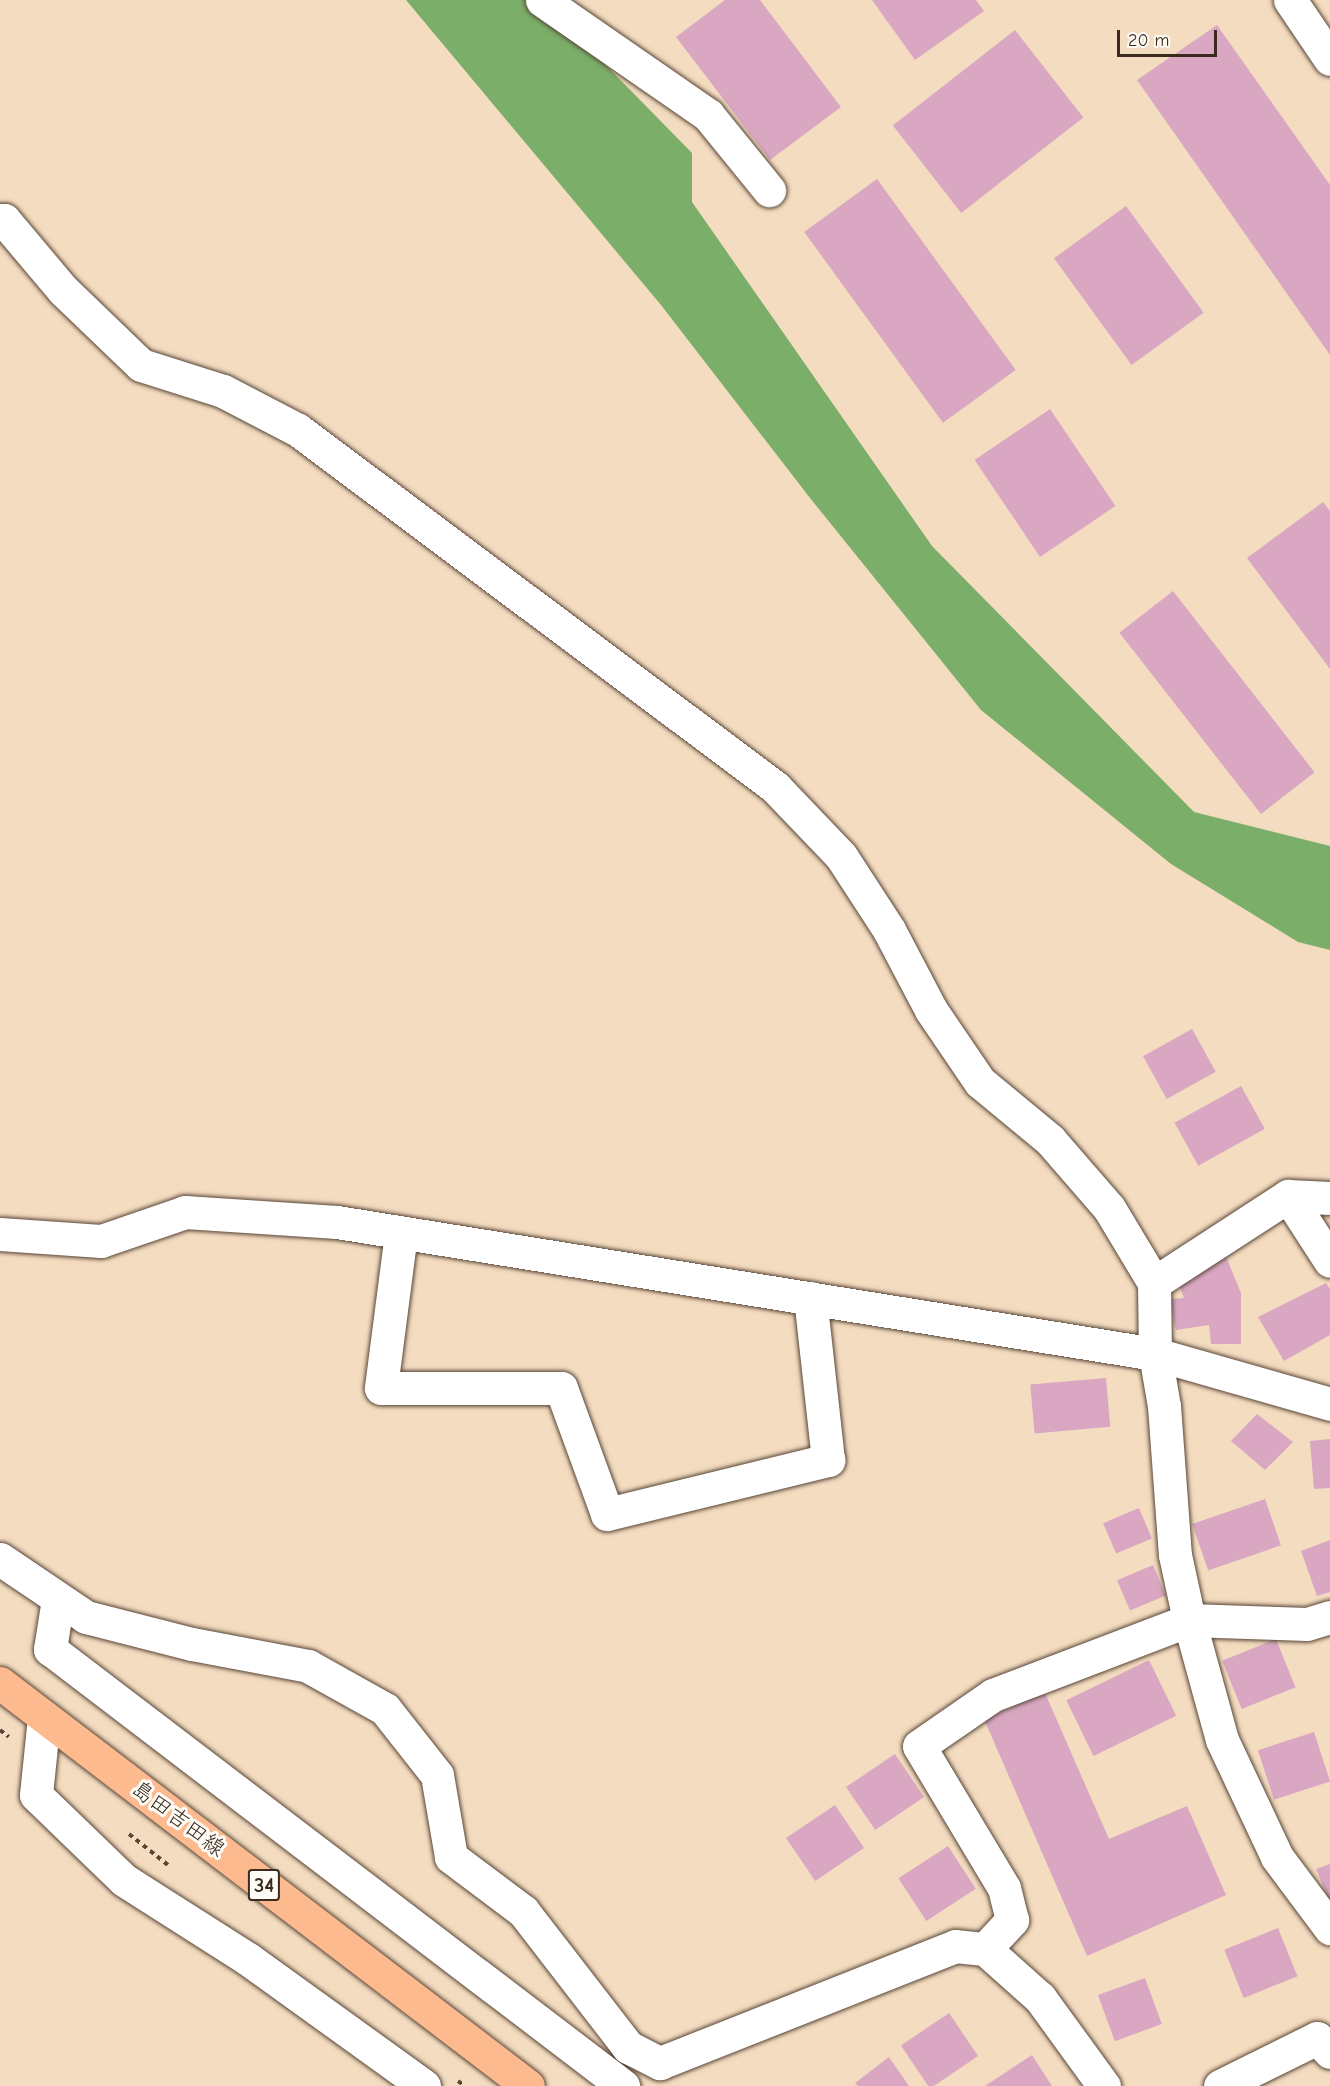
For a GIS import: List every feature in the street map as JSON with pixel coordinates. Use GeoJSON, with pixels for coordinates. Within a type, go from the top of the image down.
{"type":"FeatureCollection","features":[{"type":"Feature","properties":{"kind":"main road","name":"島田吉田線"},"geometry":{"type":"LineString","coordinates":[[0,1683],[528,2086]]}},
{"type":"Feature","properties":{"kind":"street"},"geometry":{"type":"LineString","coordinates":[[542,0],[708,115],[769,190]]}},
{"type":"Feature","properties":{"kind":"street"},"geometry":{"type":"LineString","coordinates":[[1290,0],[1330,58]]}},
{"type":"Feature","properties":{"kind":"street"},"geometry":{"type":"LineString","coordinates":[[0,220],[4,220],[63,290],[141,365],[223,391],[298,430],[775,788],[841,856],[890,930],[931,1010],[980,1082],[1050,1140],[1109,1208],[1154,1283],[1155,1354],[1164,1406],[1175,1555],[1189,1620],[1222,1740],[1277,1857],[1330,1928]]}},
{"type":"Feature","properties":{"kind":"street"},"geometry":{"type":"LineString","coordinates":[[1154,1283],[1288,1196],[1330,1198]]}},
{"type":"Feature","properties":{"kind":"street"},"geometry":{"type":"LineString","coordinates":[[1288,1196],[1330,1262]]}},
{"type":"Feature","properties":{"kind":"street"},"geometry":{"type":"LineString","coordinates":[[0,1234],[101,1241],[185,1212],[337,1222],[1155,1354],[1330,1404]]}},
{"type":"Feature","properties":{"kind":"street"},"geometry":{"type":"LineString","coordinates":[[401,1233],[381,1388],[561,1388],[607,1514],[828,1460],[810,1298]]}},
{"type":"Feature","properties":{"kind":"street"},"geometry":{"type":"LineString","coordinates":[[0,1558],[86,1617],[192,1644],[308,1666],[384,1709],[437,1775],[452,1857],[523,1911],[628,2047],[660,2063],[955,1946],[985,1949],[1041,1998],[1104,2086]]}},
{"type":"Feature","properties":{"kind":"street"},"geometry":{"type":"LineString","coordinates":[[58,1599],[50,1650],[623,2086]]}},
{"type":"Feature","properties":{"kind":"street"},"geometry":{"type":"LineString","coordinates":[[985,1949],[1012,1920],[1004,1888],[919,1746],[993,1695],[1189,1620],[1307,1624],[1330,1617]]}},
{"type":"Feature","properties":{"kind":"street"},"geometry":{"type":"LineString","coordinates":[[44,1717],[36,1795],[123,1880],[248,1959],[424,2086]]}},
{"type":"Feature","properties":{"kind":"street"},"geometry":{"type":"LineString","coordinates":[[1220,2086],[1317,2038],[1330,2052]]}},
{"type":"Feature","properties":{"kind":"green space"},"geometry":{"type":"Polygon","coordinates":[[[406,0],[542,0],[692,153],[692,202],[932,546],[1194,812],[1330,846],[1330,950],[1298,942],[1171,864],[981,710],[810,498],[661,305],[406,0]]]}},
{"type":"Feature","properties":{"kind":"building"},"geometry":{"type":"Polygon","coordinates":[[[725,0],[760,0],[841,107],[770,160],[676,37],[725,0]]]}},
{"type":"Feature","properties":{"kind":"building"},"geometry":{"type":"Polygon","coordinates":[[[872,0],[976,0],[984,11],[915,60],[872,0]]]}},
{"type":"Feature","properties":{"kind":"building"},"geometry":{"type":"Polygon","coordinates":[[[1217,25],[1330,185],[1330,355],[1137,80],[1217,25]]]}},
{"type":"Feature","properties":{"kind":"building"},"geometry":{"type":"Polygon","coordinates":[[[1015,30],[1083,117],[961,213],[893,125],[1015,30]]]}},
{"type":"Feature","properties":{"kind":"building"},"geometry":{"type":"Polygon","coordinates":[[[877,179],[1016,370],[943,423],[804,232],[877,179]]]}},
{"type":"Feature","properties":{"kind":"building"},"geometry":{"type":"Polygon","coordinates":[[[1126,206],[1204,313],[1132,365],[1054,258],[1126,206]]]}},
{"type":"Feature","properties":{"kind":"building"},"geometry":{"type":"Polygon","coordinates":[[[1050,409],[1115,506],[1040,557],[975,460],[1050,409]]]}},
{"type":"Feature","properties":{"kind":"building"},"geometry":{"type":"Polygon","coordinates":[[[1323,502],[1330,511],[1330,669],[1247,558],[1323,502]]]}},
{"type":"Feature","properties":{"kind":"building"},"geometry":{"type":"Polygon","coordinates":[[[1173,591],[1315,772],[1261,814],[1119,633],[1173,591]]]}},
{"type":"Feature","properties":{"kind":"building"},"geometry":{"type":"Polygon","coordinates":[[[1192,1029],[1216,1072],[1167,1099],[1143,1056],[1192,1029]]]}},
{"type":"Feature","properties":{"kind":"building"},"geometry":{"type":"Polygon","coordinates":[[[1241,1086],[1265,1129],[1198,1166],[1175,1123],[1241,1086]]]}},
{"type":"Feature","properties":{"kind":"building"},"geometry":{"type":"Polygon","coordinates":[[[1225,1254],[1241,1293],[1241,1344],[1211,1344],[1209,1325],[1176,1330],[1169,1299],[1184,1298],[1177,1281],[1225,1254]]]}},
{"type":"Feature","properties":{"kind":"building"},"geometry":{"type":"Polygon","coordinates":[[[1326,1283],[1330,1289],[1330,1335],[1284,1361],[1258,1317],[1326,1283]]]}},
{"type":"Feature","properties":{"kind":"building"},"geometry":{"type":"Polygon","coordinates":[[[1106,1378],[1110,1427],[1035,1433],[1030,1385],[1106,1378]]]}},
{"type":"Feature","properties":{"kind":"building"},"geometry":{"type":"Polygon","coordinates":[[[1257,1414],[1293,1442],[1265,1470],[1231,1441],[1257,1414]]]}},
{"type":"Feature","properties":{"kind":"building"},"geometry":{"type":"Polygon","coordinates":[[[1330,1439],[1330,1488],[1314,1489],[1310,1441],[1330,1439]]]}},
{"type":"Feature","properties":{"kind":"building"},"geometry":{"type":"Polygon","coordinates":[[[1265,1499],[1281,1545],[1208,1570],[1192,1524],[1265,1499]]]}},
{"type":"Feature","properties":{"kind":"building"},"geometry":{"type":"Polygon","coordinates":[[[1139,1508],[1152,1538],[1116,1554],[1103,1523],[1139,1508]]]}},
{"type":"Feature","properties":{"kind":"building"},"geometry":{"type":"Polygon","coordinates":[[[1330,1540],[1330,1592],[1317,1596],[1301,1551],[1330,1540]]]}},
{"type":"Feature","properties":{"kind":"building"},"geometry":{"type":"Polygon","coordinates":[[[1153,1565],[1166,1595],[1130,1611],[1117,1580],[1153,1565]]]}},
{"type":"Feature","properties":{"kind":"building"},"geometry":{"type":"Polygon","coordinates":[[[1276,1639],[1295,1687],[1242,1709],[1222,1661],[1276,1639]]]}},
{"type":"Feature","properties":{"kind":"building"},"geometry":{"type":"Polygon","coordinates":[[[1149,1660],[1176,1716],[1093,1756],[1066,1700],[1149,1660]]]}},
{"type":"Feature","properties":{"kind":"building"},"geometry":{"type":"Polygon","coordinates":[[[1045,1693],[1109,1839],[1187,1806],[1226,1895],[1087,1956],[984,1719],[1045,1693]]]}},
{"type":"Feature","properties":{"kind":"building"},"geometry":{"type":"Polygon","coordinates":[[[1314,1732],[1330,1781],[1274,1800],[1258,1750],[1314,1732]]]}},
{"type":"Feature","properties":{"kind":"building"},"geometry":{"type":"Polygon","coordinates":[[[895,1754],[924,1797],[875,1830],[846,1787],[895,1754]]]}},
{"type":"Feature","properties":{"kind":"building"},"geometry":{"type":"Polygon","coordinates":[[[835,1805],[864,1848],[815,1881],[786,1838],[835,1805]]]}},
{"type":"Feature","properties":{"kind":"building"},"geometry":{"type":"Polygon","coordinates":[[[948,1846],[976,1889],[926,1921],[899,1878],[948,1846]]]}},
{"type":"Feature","properties":{"kind":"building"},"geometry":{"type":"Polygon","coordinates":[[[1330,1864],[1330,1903],[1316,1869],[1330,1864]]]}},
{"type":"Feature","properties":{"kind":"building"},"geometry":{"type":"Polygon","coordinates":[[[1278,1928],[1297,1976],[1244,1998],[1224,1950],[1278,1928]]]}},
{"type":"Feature","properties":{"kind":"building"},"geometry":{"type":"Polygon","coordinates":[[[1145,1978],[1162,2024],[1115,2041],[1098,1995],[1145,1978]]]}},
{"type":"Feature","properties":{"kind":"building"},"geometry":{"type":"Polygon","coordinates":[[[949,2013],[978,2056],[934,2086],[928,2086],[901,2045],[949,2013]]]}},
{"type":"Feature","properties":{"kind":"building"},"geometry":{"type":"Polygon","coordinates":[[[1032,2055],[1052,2086],[985,2086],[1032,2055]]]}},
{"type":"Feature","properties":{"kind":"building"},"geometry":{"type":"Polygon","coordinates":[[[889,2057],[909,2086],[858,2086],[855,2083],[889,2057]]]}}]}
